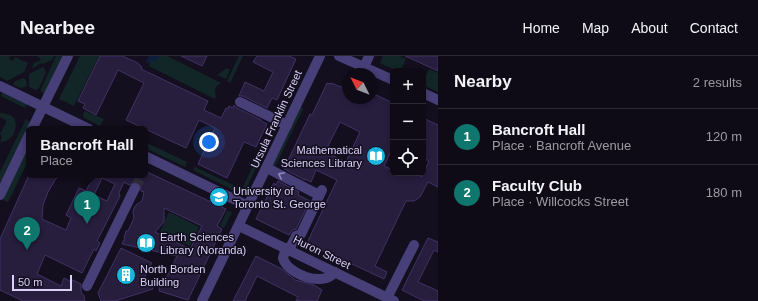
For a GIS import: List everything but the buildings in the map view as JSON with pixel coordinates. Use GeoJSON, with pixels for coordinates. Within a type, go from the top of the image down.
{"type":"FeatureCollection","features":[{"type":"Feature","properties":{"kind":"street"},"geometry":{"type":"LineString","coordinates":[[34,126],[68,56]]}},
{"type":"Feature","properties":{"kind":"street","name":"Ursula Franklin Street"},"geometry":{"type":"LineString","coordinates":[[202,301],[320,56]]}},
{"type":"Feature","properties":{"kind":"street"},"geometry":{"type":"LineString","coordinates":[[339,56],[390,79]]}},
{"type":"Feature","properties":{"kind":"street"},"geometry":{"type":"LineString","coordinates":[[364,67],[369,56]]}},
{"type":"Feature","properties":{"kind":"street"},"geometry":{"type":"LineString","coordinates":[[0,86],[83,126]]}},
{"type":"Feature","properties":{"kind":"street"},"geometry":{"type":"LineString","coordinates":[[426,94],[438,100]]}},
{"type":"Feature","properties":{"kind":"street"},"geometry":{"type":"LineString","coordinates":[[240,102],[287,125]]}},
{"type":"Feature","properties":{"kind":"street"},"geometry":{"type":"LineString","coordinates":[[0,194],[26,141]]}},
{"type":"Feature","properties":{"kind":"street"},"geometry":{"type":"LineString","coordinates":[[148,161],[248,206]]}},
{"type":"Feature","properties":{"kind":"street"},"geometry":{"type":"LineString","coordinates":[[267,168],[321,192],[301,234],[296,236],[283,258],[287,266],[310,278],[325,279],[331,277],[335,272]]}},
{"type":"Feature","properties":{"kind":"street"},"geometry":{"type":"LineString","coordinates":[[87,286],[135,188]]}},
{"type":"Feature","properties":{"kind":"street","name":"Huron Street"},"geometry":{"type":"LineString","coordinates":[[239,226],[391,299]]}},
{"type":"Feature","properties":{"kind":"street"},"geometry":{"type":"LineString","coordinates":[[391,299],[414,245]]}},
{"type":"Feature","properties":{"kind":"green space"},"geometry":{"type":"Polygon","coordinates":[[[0,56],[10,56],[9,59],[13,61],[15,57],[28,63],[24,72],[7,81],[0,77],[0,56]]]}},
{"type":"Feature","properties":{"kind":"green space"},"geometry":{"type":"Polygon","coordinates":[[[54,56],[52,60],[42,64],[41,63],[32,69],[34,63],[41,60],[37,57],[54,56]]]}},
{"type":"Feature","properties":{"kind":"green space"},"geometry":{"type":"Polygon","coordinates":[[[56,56],[62,56],[44,94],[41,89],[56,56]]]}},
{"type":"Feature","properties":{"kind":"green space"},"geometry":{"type":"Polygon","coordinates":[[[80,56],[99,56],[74,106],[59,99],[80,56]]]}},
{"type":"Feature","properties":{"kind":"green space"},"geometry":{"type":"Polygon","coordinates":[[[159,56],[167,56],[221,83],[217,85],[215,99],[149,66],[151,61],[159,56]]]}},
{"type":"Feature","properties":{"kind":"green space"},"geometry":{"type":"Polygon","coordinates":[[[239,56],[243,56],[230,83],[227,81],[239,56]]]}},
{"type":"Feature","properties":{"kind":"green space"},"geometry":{"type":"Polygon","coordinates":[[[383,56],[400,56],[406,59],[402,68],[391,68],[380,63],[383,56]]]}},
{"type":"Feature","properties":{"kind":"green space"},"geometry":{"type":"Polygon","coordinates":[[[43,67],[46,72],[39,88],[36,90],[29,87],[29,74],[43,67]]]}},
{"type":"Feature","properties":{"kind":"green space"},"geometry":{"type":"Polygon","coordinates":[[[227,68],[230,70],[226,79],[217,75],[227,68]]]}},
{"type":"Feature","properties":{"kind":"green space"},"geometry":{"type":"Polygon","coordinates":[[[429,69],[438,73],[438,92],[426,86],[426,76],[429,69]]]}},
{"type":"Feature","properties":{"kind":"green space"},"geometry":{"type":"Polygon","coordinates":[[[24,78],[27,86],[21,88],[14,85],[14,82],[24,78]]]}},
{"type":"Feature","properties":{"kind":"green space"},"geometry":{"type":"Polygon","coordinates":[[[2,93],[27,104],[25,108],[1,96],[2,93]]]}},
{"type":"Feature","properties":{"kind":"green space"},"geometry":{"type":"Polygon","coordinates":[[[301,107],[303,109],[275,167],[273,165],[301,107]]]}},
{"type":"Feature","properties":{"kind":"green space"},"geometry":{"type":"Polygon","coordinates":[[[85,111],[104,119],[100,126],[84,118],[83,114],[85,111]]]}},
{"type":"Feature","properties":{"kind":"green space"},"geometry":{"type":"Polygon","coordinates":[[[0,113],[12,116],[16,125],[13,135],[6,141],[0,142],[2,136],[0,134],[7,121],[0,117],[0,113]]]}},
{"type":"Feature","properties":{"kind":"green space"},"geometry":{"type":"Polygon","coordinates":[[[26,119],[30,122],[28,126],[26,126],[26,130],[0,183],[0,172],[26,119]]]}},
{"type":"Feature","properties":{"kind":"green space"},"geometry":{"type":"Polygon","coordinates":[[[148,143],[187,162],[185,167],[148,149],[148,143]]]}},
{"type":"Feature","properties":{"kind":"green space"},"geometry":{"type":"Polygon","coordinates":[[[26,152],[26,165],[8,202],[3,200],[26,152]]]}},
{"type":"Feature","properties":{"kind":"green space"},"geometry":{"type":"Polygon","coordinates":[[[257,157],[261,158],[246,189],[239,193],[193,170],[195,167],[242,189],[257,157]]]}},
{"type":"Feature","properties":{"kind":"green space"},"geometry":{"type":"Polygon","coordinates":[[[227,211],[232,212],[224,228],[220,226],[227,211]]]}},
{"type":"Feature","properties":{"kind":"green space"},"geometry":{"type":"Polygon","coordinates":[[[169,212],[199,227],[190,246],[160,232],[169,212]]]}},
{"type":"Feature","properties":{"kind":"water"},"geometry":{"type":"Polygon","coordinates":[[[149,56],[159,56],[156,61],[151,61],[150,64],[146,62],[149,56]]]}},
{"type":"Feature","properties":{"kind":"tunnel"},"geometry":{"type":"LineString","coordinates":[[135,188],[140,178]]}},
{"type":"Feature","properties":{"kind":"place","name":"Mathematical Sciences Library"},"geometry":{"type":"Point","coordinates":[376,156]}},
{"type":"Feature","properties":{"kind":"place","name":"University of Toronto St. George"},"geometry":{"type":"Point","coordinates":[219,197]}},
{"type":"Feature","properties":{"kind":"place","name":"Bancroft Hall"},"geometry":{"type":"Point","coordinates":[87,224]}},
{"type":"Feature","properties":{"kind":"place","name":"Earth Sciences Library (Noranda)"},"geometry":{"type":"Point","coordinates":[146,243]}},
{"type":"Feature","properties":{"kind":"place","name":"Faculty Club"},"geometry":{"type":"Point","coordinates":[27,250]}},
{"type":"Feature","properties":{"kind":"place","name":"North Borden Building"},"geometry":{"type":"Point","coordinates":[126,275]}}]}
